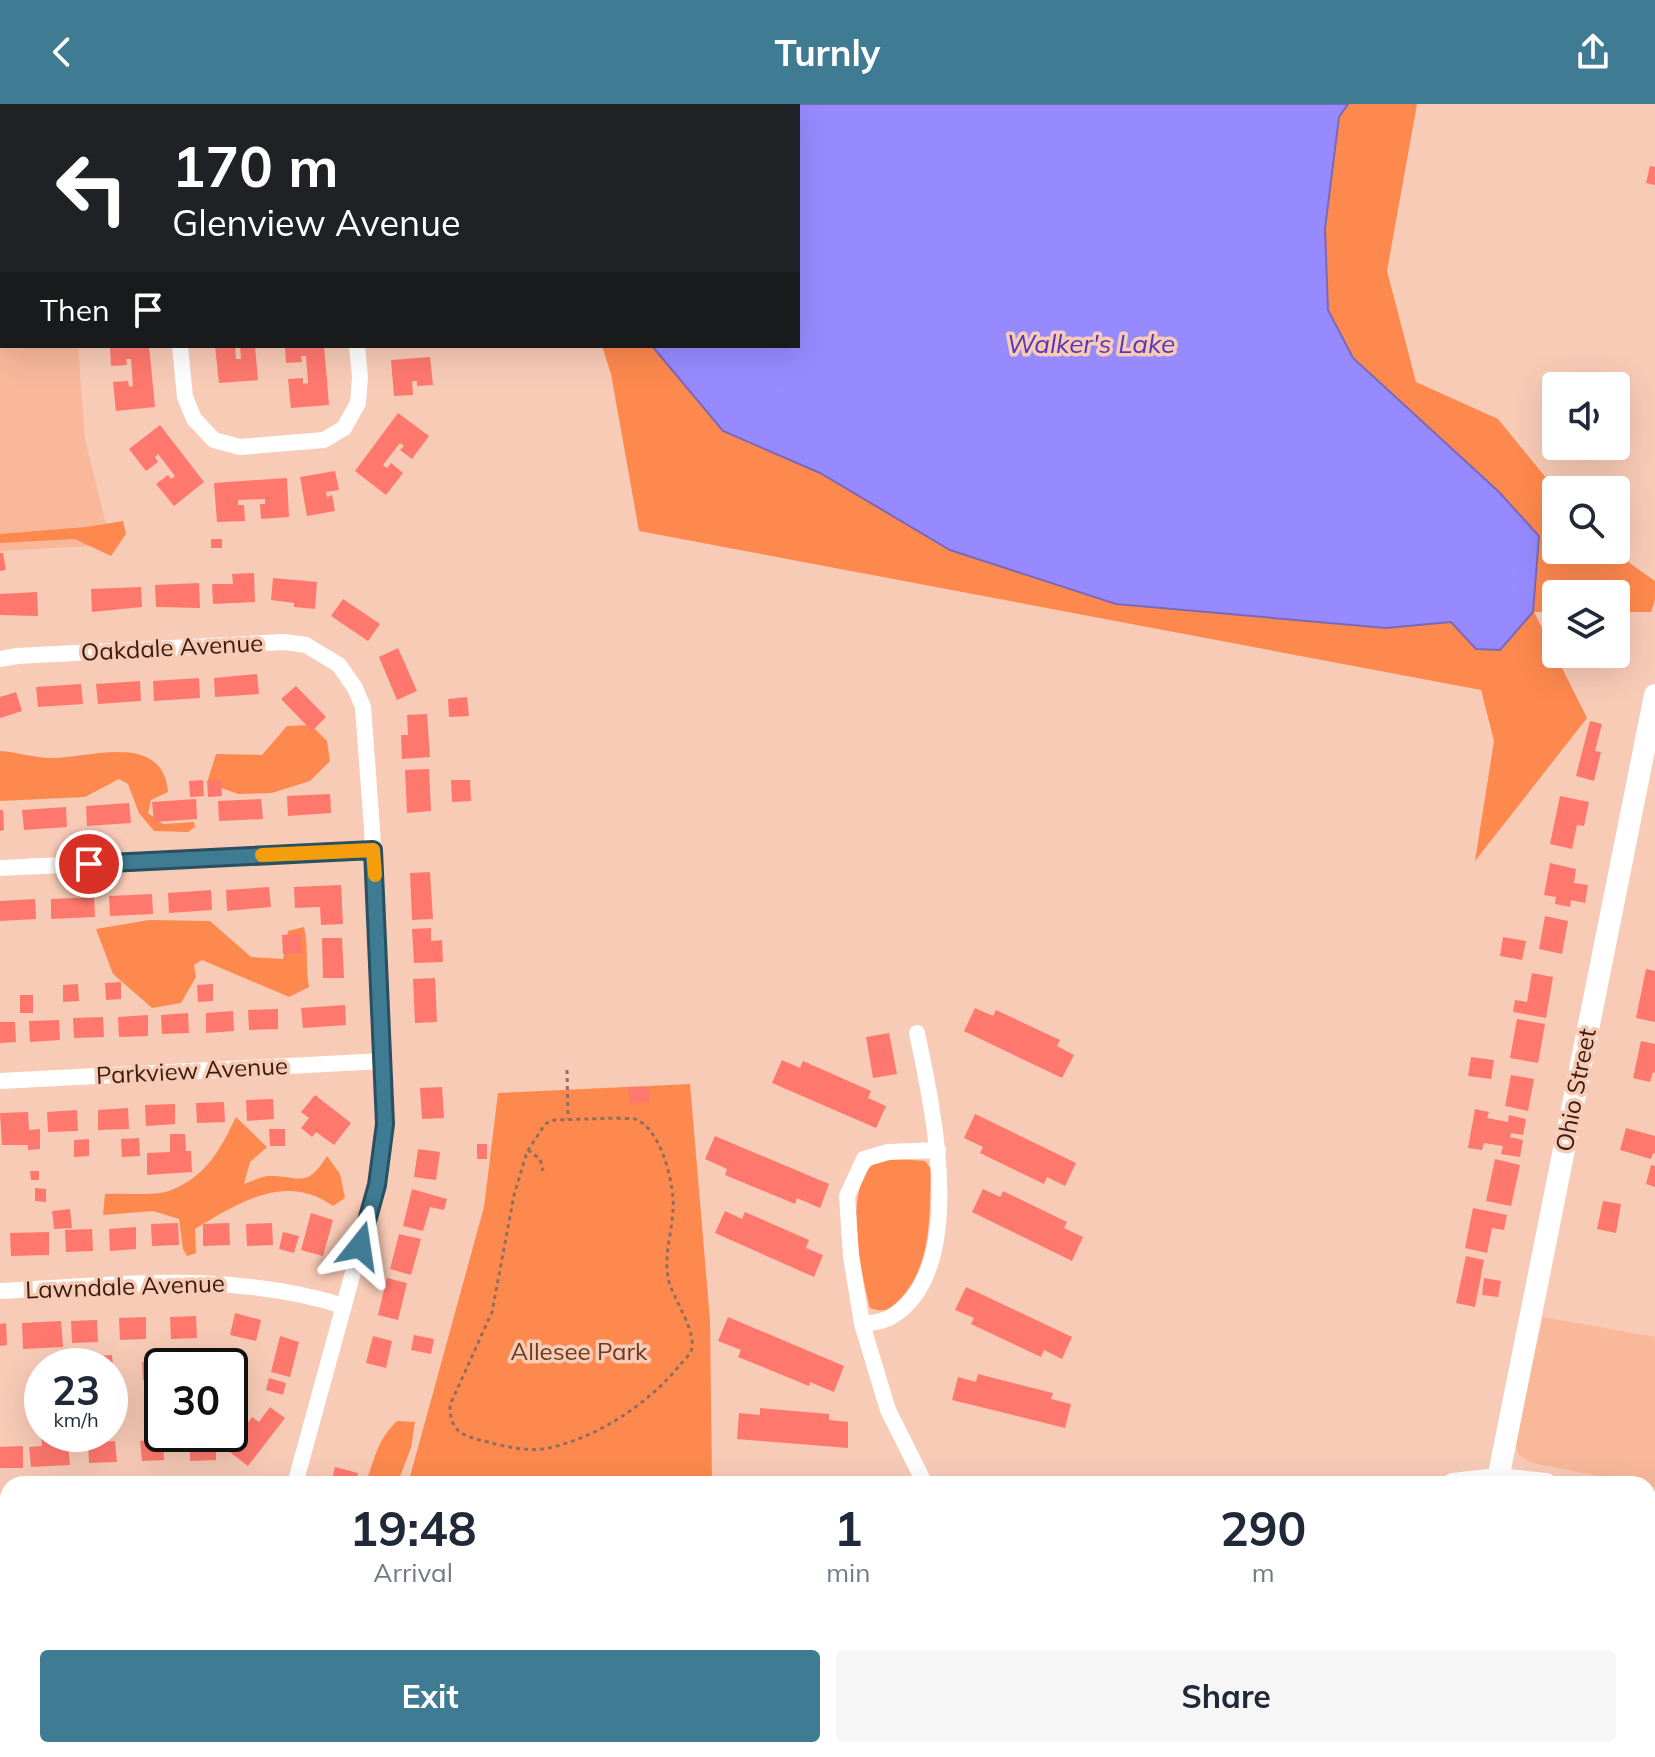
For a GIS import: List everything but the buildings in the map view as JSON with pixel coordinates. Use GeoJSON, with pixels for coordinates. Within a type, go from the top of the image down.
{"type":"FeatureCollection","features":[{"type":"Feature","properties":{"kind":"street"},"geometry":{"type":"LineString","coordinates":[[180,348],[185,397],[194,419],[214,440],[240,447],[324,440],[344,428],[358,403],[357,348]]}},
{"type":"Feature","properties":{"kind":"street","name":"Oakdale Avenue"},"geometry":{"type":"LineString","coordinates":[[0,659],[284,642],[306,645],[339,665],[355,688],[363,707],[373,850]]}},
{"type":"Feature","properties":{"kind":"street","name":"Ohio Street"},"geometry":{"type":"LineString","coordinates":[[1498,1476],[1655,695]]}},
{"type":"Feature","properties":{"kind":"street"},"geometry":{"type":"LineString","coordinates":[[0,868],[373,850],[385,1124],[382,1155],[377,1185],[297,1476]]}},
{"type":"Feature","properties":{"kind":"street"},"geometry":{"type":"LineString","coordinates":[[862,1324],[889,1319],[904,1307],[922,1283],[936,1233],[941,1183],[938,1150],[917,1033]]}},
{"type":"Feature","properties":{"kind":"street","name":"Parkview Avenue"},"geometry":{"type":"LineString","coordinates":[[0,1081],[383,1061]]}},
{"type":"Feature","properties":{"kind":"street"},"geometry":{"type":"LineString","coordinates":[[921,1476],[888,1410],[862,1324],[851,1256],[847,1196],[864,1159],[888,1152],[938,1150]]}},
{"type":"Feature","properties":{"kind":"street","name":"Lawndale Avenue"},"geometry":{"type":"LineString","coordinates":[[0,1291],[205,1282],[303,1294],[344,1306]]}},
{"type":"Feature","properties":{"kind":"path"},"geometry":{"type":"LineString","coordinates":[[567,1070],[568,1119]]}},
{"type":"Feature","properties":{"kind":"path"},"geometry":{"type":"LineString","coordinates":[[568,1119],[635,1119],[651,1130],[672,1187],[667,1274],[692,1339],[691,1352],[670,1377],[635,1407],[567,1443],[544,1449],[509,1447],[468,1437],[450,1421],[450,1405],[492,1312],[514,1195],[528,1150],[545,1124],[568,1119]]}},
{"type":"Feature","properties":{"kind":"path"},"geometry":{"type":"LineString","coordinates":[[528,1150],[540,1159],[543,1171]]}},
{"type":"Feature","properties":{"kind":"shaded area"},"geometry":{"type":"Polygon","coordinates":[[[0,348],[78,348],[85,439],[111,545],[0,551],[0,348]]]}},
{"type":"Feature","properties":{"kind":"shaded area"},"geometry":{"type":"Polygon","coordinates":[[[1543,1317],[1655,1337],[1655,1476],[1599,1476],[1532,1463],[1519,1455],[1514,1442],[1543,1317]]]}},
{"type":"Feature","properties":{"kind":"green space"},"geometry":{"type":"Polygon","coordinates":[[[1348,104],[1417,104],[1387,271],[1416,382],[1498,419],[1545,476],[1542,476],[1542,564],[1630,563],[1655,581],[1655,600],[1651,612],[1630,612],[1630,580],[1542,580],[1542,612],[1534,612],[1542,628],[1542,668],[1562,668],[1587,718],[1475,861],[1494,741],[1481,690],[639,531],[611,374],[603,348],[654,348],[723,431],[820,473],[950,550],[1116,604],[1386,628],[1451,622],[1476,649],[1539,536],[1499,492],[1353,358],[1328,310],[1325,229],[1339,117],[1348,104]]]}},
{"type":"Feature","properties":{"kind":"green space"},"geometry":{"type":"Polygon","coordinates":[[[123,521],[126,534],[111,556],[75,539],[0,543],[0,534],[123,521]]]}},
{"type":"Feature","properties":{"kind":"green space"},"geometry":{"type":"Polygon","coordinates":[[[311,725],[327,741],[330,761],[310,781],[272,793],[238,794],[207,783],[216,754],[262,755],[287,726],[311,725]]]}},
{"type":"Feature","properties":{"kind":"green space"},"geometry":{"type":"Polygon","coordinates":[[[0,751],[48,758],[107,752],[141,755],[154,762],[163,774],[168,792],[151,800],[148,813],[163,824],[194,822],[195,827],[188,832],[154,831],[139,813],[128,784],[119,779],[85,797],[0,801],[0,751]]]}},
{"type":"Feature","properties":{"kind":"green space"},"geometry":{"type":"Polygon","coordinates":[[[149,920],[210,921],[251,957],[283,959],[288,931],[304,927],[309,987],[289,997],[202,960],[194,965],[196,977],[181,1003],[152,1008],[113,974],[96,929],[149,920]]]}},
{"type":"Feature","properties":{"kind":"green space","name":"Allesee Park"},"geometry":{"type":"Polygon","coordinates":[[[690,1084],[710,1320],[712,1476],[410,1476],[484,1207],[498,1093],[690,1084]]]}},
{"type":"Feature","properties":{"kind":"green space"},"geometry":{"type":"Polygon","coordinates":[[[236,1117],[267,1147],[250,1162],[244,1184],[267,1176],[308,1177],[327,1156],[340,1174],[345,1198],[333,1206],[315,1196],[280,1191],[245,1201],[195,1229],[196,1253],[187,1256],[183,1249],[179,1219],[153,1211],[103,1215],[105,1194],[163,1193],[193,1178],[218,1151],[236,1117]]]}},
{"type":"Feature","properties":{"kind":"green space"},"geometry":{"type":"Polygon","coordinates":[[[881,1160],[925,1161],[931,1169],[927,1236],[912,1283],[891,1307],[876,1310],[870,1308],[859,1252],[857,1206],[860,1186],[868,1170],[881,1160]]]}},
{"type":"Feature","properties":{"kind":"green space"},"geometry":{"type":"Polygon","coordinates":[[[397,1421],[415,1422],[411,1448],[400,1476],[368,1476],[380,1443],[397,1421]]]}},
{"type":"Feature","properties":{"kind":"water","name":"Walker's Lake"},"geometry":{"type":"Polygon","coordinates":[[[800,104],[1348,104],[1339,117],[1325,229],[1328,310],[1353,358],[1499,492],[1539,536],[1533,612],[1500,650],[1476,649],[1451,622],[1386,628],[1116,604],[950,550],[820,473],[723,431],[654,348],[800,348],[800,104]]]}},
{"type":"Feature","properties":{"kind":"slow traffic"},"geometry":{"type":"LineString","coordinates":[[262,855],[373,850],[375,875]]}},
{"type":"Feature","properties":{"kind":"route"},"geometry":{"type":"LineString","coordinates":[[89,864],[373,850],[385,1124],[377,1185],[360,1246]]}}]}
